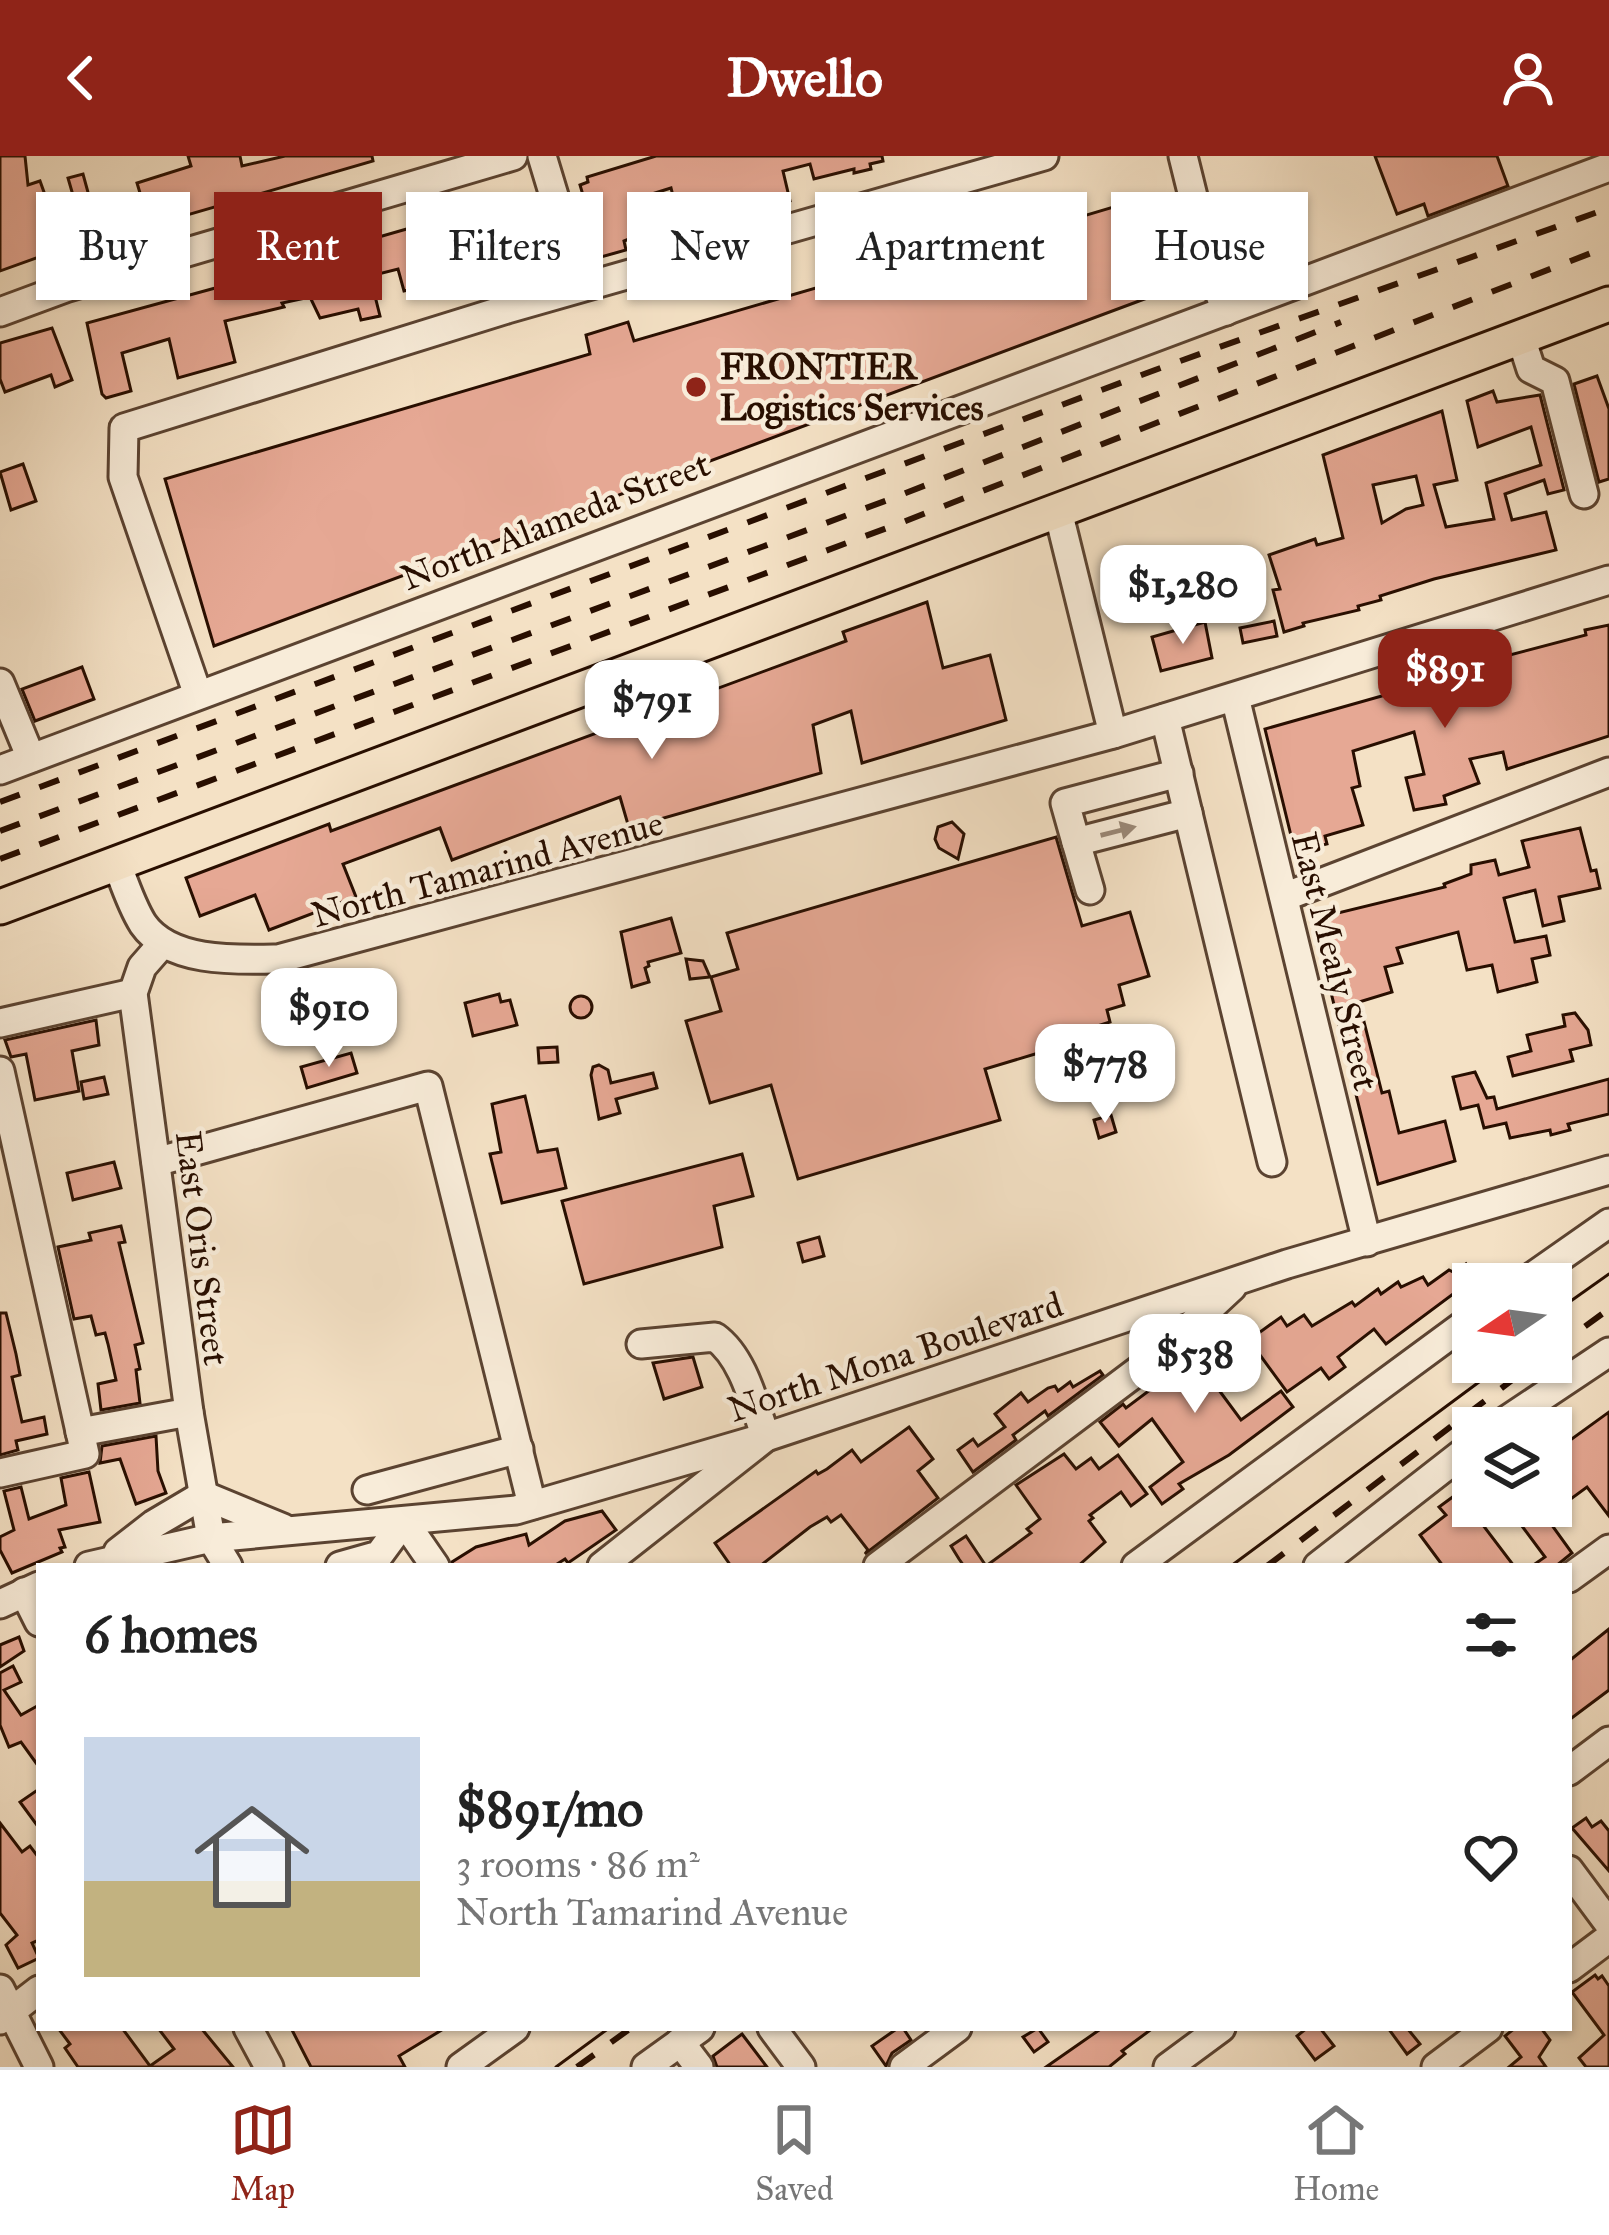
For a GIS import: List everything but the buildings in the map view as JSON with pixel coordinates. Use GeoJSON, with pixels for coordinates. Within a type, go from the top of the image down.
{"type":"FeatureCollection","features":[{"type":"Feature","properties":{"kind":"main road"},"geometry":{"type":"LineString","coordinates":[[0,907],[1609,304]]}},
{"type":"Feature","properties":{"kind":"street"},"geometry":{"type":"LineString","coordinates":[[0,312],[513,156]]}},
{"type":"Feature","properties":{"kind":"street"},"geometry":{"type":"LineString","coordinates":[[542,156],[553,192]]}},
{"type":"Feature","properties":{"kind":"street"},"geometry":{"type":"LineString","coordinates":[[198,695],[123,477],[124,428],[507,309],[1044,156]]}},
{"type":"Feature","properties":{"kind":"street"},"geometry":{"type":"LineString","coordinates":[[1184,156],[1212,273],[1226,310]]}},
{"type":"Feature","properties":{"kind":"street","name":"North Alameda Street"},"geometry":{"type":"LineString","coordinates":[[0,770],[1609,167]]}},
{"type":"Feature","properties":{"kind":"street"},"geometry":{"type":"LineString","coordinates":[[1521,338],[1531,369],[1555,381],[1584,494]]}},
{"type":"Feature","properties":{"kind":"street"},"geometry":{"type":"LineString","coordinates":[[1058,512],[1114,734]]}},
{"type":"Feature","properties":{"kind":"street","name":"North Tamarind Avenue"},"geometry":{"type":"LineString","coordinates":[[163,943],[238,960],[322,951],[1114,734],[1609,580]]}},
{"type":"Feature","properties":{"kind":"street"},"geometry":{"type":"LineString","coordinates":[[0,683],[31,758]]}},
{"type":"Feature","properties":{"kind":"street","name":"East Mealy Street"},"geometry":{"type":"LineString","coordinates":[[1234,698],[1367,1242]]}},
{"type":"Feature","properties":{"kind":"street"},"geometry":{"type":"LineString","coordinates":[[1165,718],[1272,1162]]}},
{"type":"Feature","properties":{"kind":"street"},"geometry":{"type":"LineString","coordinates":[[1090,890],[1065,803],[1179,773]]}},
{"type":"Feature","properties":{"kind":"street"},"geometry":{"type":"LineString","coordinates":[[1284,898],[1606,780]]}},
{"type":"Feature","properties":{"kind":"street"},"geometry":{"type":"LineString","coordinates":[[1076,842],[1188,813]]}},
{"type":"Feature","properties":{"kind":"street"},"geometry":{"type":"LineString","coordinates":[[0,1023],[134,993],[142,967],[163,943],[145,927],[116,861]]}},
{"type":"Feature","properties":{"kind":"street","name":"East Oris Street"},"geometry":{"type":"LineString","coordinates":[[134,993],[189,1412],[211,1538],[226,1563]]}},
{"type":"Feature","properties":{"kind":"street"},"geometry":{"type":"LineString","coordinates":[[0,1071],[85,1454],[0,1473]]}},
{"type":"Feature","properties":{"kind":"street"},"geometry":{"type":"LineString","coordinates":[[156,1162],[428,1086],[532,1505]]}},
{"type":"Feature","properties":{"kind":"street","name":"North Mona Boulevard"},"geometry":{"type":"LineString","coordinates":[[100,1563],[211,1538],[532,1505],[766,1437],[1240,1280],[1609,1170]]}},
{"type":"Feature","properties":{"kind":"street"},"geometry":{"type":"LineString","coordinates":[[1552,1263],[1609,1223]]}},
{"type":"Feature","properties":{"kind":"street"},"geometry":{"type":"LineString","coordinates":[[882,1563],[1159,1354],[1240,1280]]}},
{"type":"Feature","properties":{"kind":"street"},"geometry":{"type":"LineString","coordinates":[[1140,1563],[1452,1333]]}},
{"type":"Feature","properties":{"kind":"street"},"geometry":{"type":"LineString","coordinates":[[606,1563],[766,1437],[742,1375],[722,1342],[715,1337],[641,1344]]}},
{"type":"Feature","properties":{"kind":"street"},"geometry":{"type":"LineString","coordinates":[[1526,1407],[1609,1352]]}},
{"type":"Feature","properties":{"kind":"street"},"geometry":{"type":"LineString","coordinates":[[80,1432],[189,1412]]}},
{"type":"Feature","properties":{"kind":"street"},"geometry":{"type":"LineString","coordinates":[[367,1490],[519,1449]]}},
{"type":"Feature","properties":{"kind":"street"},"geometry":{"type":"LineString","coordinates":[[1332,1562],[1452,1462]]}},
{"type":"Feature","properties":{"kind":"street"},"geometry":{"type":"LineString","coordinates":[[100,1563],[203,1495],[291,1531]]}},
{"type":"Feature","properties":{"kind":"street"},"geometry":{"type":"LineString","coordinates":[[351,1563],[379,1555],[404,1520],[433,1563]]}},
{"type":"Feature","properties":{"kind":"street"},"geometry":{"type":"LineString","coordinates":[[1572,1576],[1609,1549]]}},
{"type":"Feature","properties":{"kind":"street"},"geometry":{"type":"LineString","coordinates":[[1572,1769],[1609,1741]]}},
{"type":"Feature","properties":{"kind":"street"},"geometry":{"type":"LineString","coordinates":[[1572,1874],[1609,1924]]}},
{"type":"Feature","properties":{"kind":"street"},"geometry":{"type":"LineString","coordinates":[[1572,1966],[1609,1938]]}},
{"type":"Feature","properties":{"kind":"street"},"geometry":{"type":"LineString","coordinates":[[36,1991],[4,2007],[39,2067]]}},
{"type":"Feature","properties":{"kind":"street"},"geometry":{"type":"LineString","coordinates":[[250,2031],[269,2067]]}},
{"type":"Feature","properties":{"kind":"street"},"geometry":{"type":"LineString","coordinates":[[461,2067],[507,2031]]}},
{"type":"Feature","properties":{"kind":"street"},"geometry":{"type":"LineString","coordinates":[[774,2031],[801,2067]]}},
{"type":"Feature","properties":{"kind":"street"},"geometry":{"type":"LineString","coordinates":[[904,2067],[953,2031]]}},
{"type":"Feature","properties":{"kind":"street"},"geometry":{"type":"LineString","coordinates":[[1436,2067],[1484,2031]]}},
{"type":"Feature","properties":{"kind":"street"},"geometry":{"type":"LineString","coordinates":[[646,2067],[690,2035],[699,2067]]}},
{"type":"Feature","properties":{"kind":"street"},"geometry":{"type":"LineString","coordinates":[[1168,2067],[1191,2037]]}},
{"type":"Feature","properties":{"kind":"tram line"},"geometry":{"type":"LineString","coordinates":[[1572,1300],[1609,1274]]}},
{"type":"Feature","properties":{"kind":"tram line"},"geometry":{"type":"LineString","coordinates":[[1235,1563],[1478,1383]]}},
{"type":"Feature","properties":{"kind":"tram line"},"geometry":{"type":"LineString","coordinates":[[556,2067],[605,2031]]}},
{"type":"Feature","properties":{"kind":"railway"},"geometry":{"type":"LineString","coordinates":[[0,802],[1155,370],[1609,208]]}},
{"type":"Feature","properties":{"kind":"railway"},"geometry":{"type":"LineString","coordinates":[[0,859],[903,522],[1609,246]]}},
{"type":"Feature","properties":{"kind":"railway"},"geometry":{"type":"LineString","coordinates":[[0,831],[893,498],[1341,322]]}},
{"type":"Feature","properties":{"kind":"railway"},"geometry":{"type":"LineString","coordinates":[[1572,1336],[1609,1309]]}},
{"type":"Feature","properties":{"kind":"railway"},"geometry":{"type":"LineString","coordinates":[[1271,1563],[1508,1383]]}},
{"type":"Feature","properties":{"kind":"railway"},"geometry":{"type":"LineString","coordinates":[[577,2067],[627,2031]]}},
{"type":"Feature","properties":{"kind":"place","name":"FRONTIER Logistics Services"},"geometry":{"type":"Point","coordinates":[696,387]}}]}
